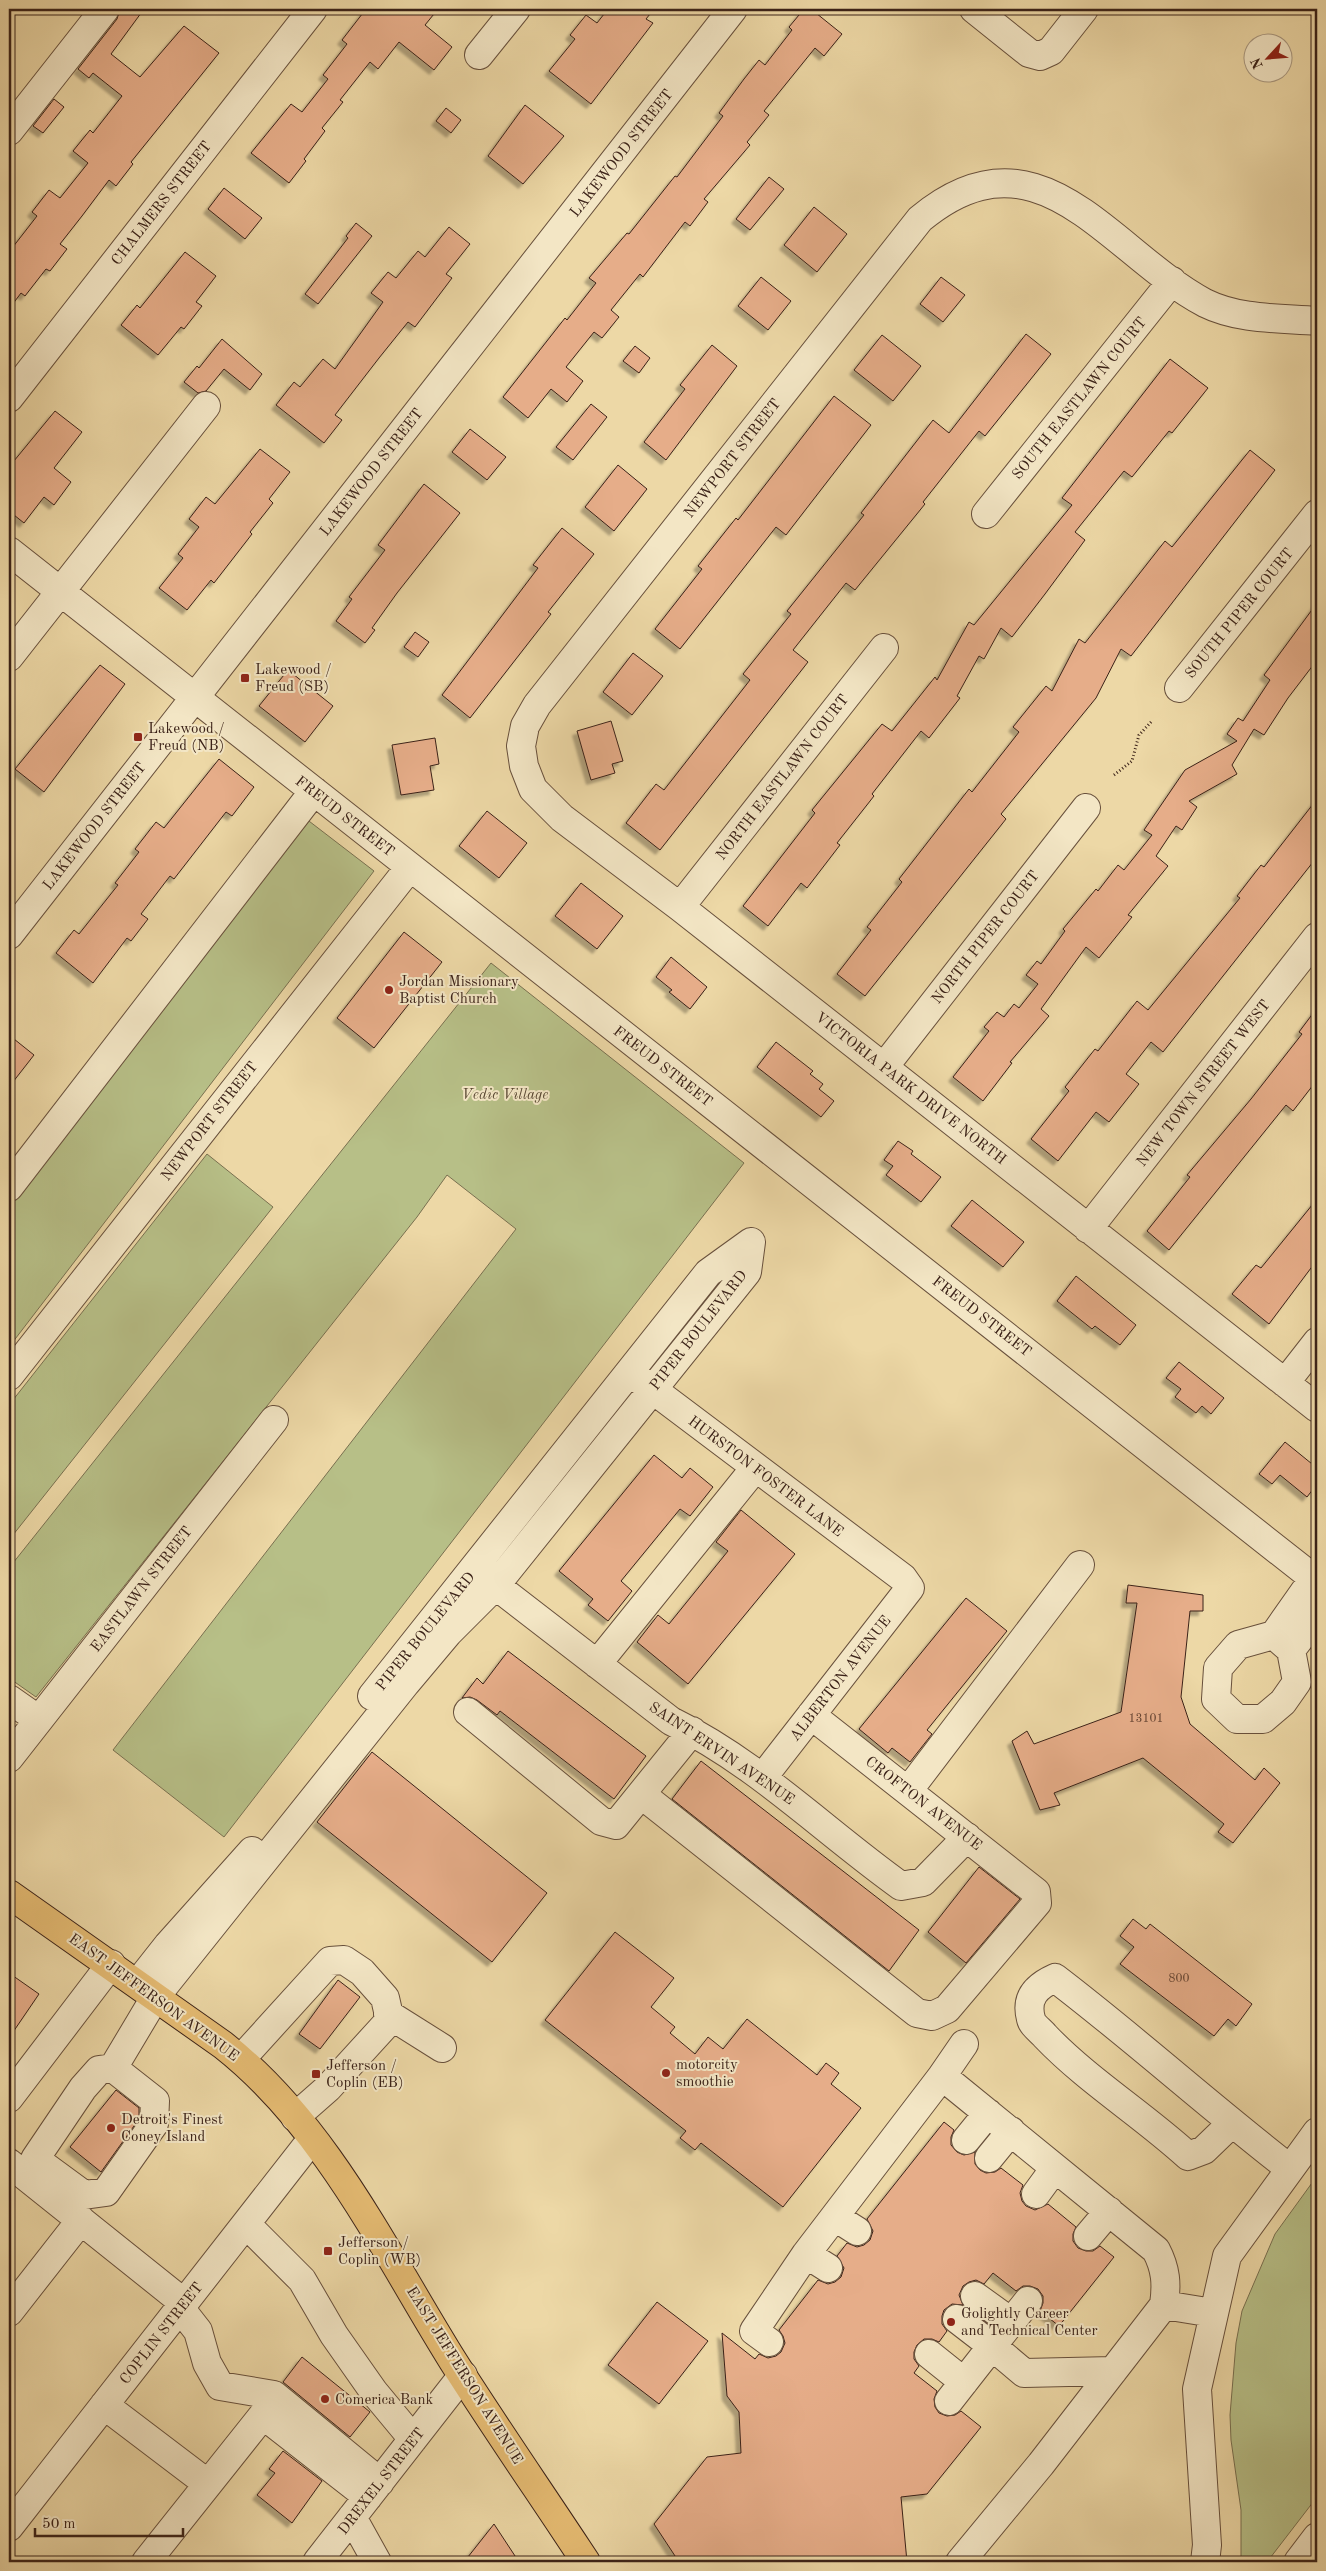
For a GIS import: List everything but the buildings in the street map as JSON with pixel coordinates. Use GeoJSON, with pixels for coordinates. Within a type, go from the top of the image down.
{"type":"FeatureCollection","features":[{"type":"Feature","properties":{"kind":"main road","name":"EAST JEFFERSON AVENUE"},"geometry":{"type":"LineString","coordinates":[[9,1894],[111,1964],[241,2059],[269,2086],[312,2139],[393,2260],[463,2375],[586,2562]]}},
{"type":"Feature","properties":{"kind":"street"},"geometry":{"type":"LineString","coordinates":[[9,131],[105,9]]}},
{"type":"Feature","properties":{"kind":"street","name":"CHALMERS STREET"},"geometry":{"type":"LineString","coordinates":[[9,398],[313,9]]}},
{"type":"Feature","properties":{"kind":"street"},"geometry":{"type":"LineString","coordinates":[[479,55],[516,9]]}},
{"type":"Feature","properties":{"kind":"street","name":"LAKEWOOD STREET"},"geometry":{"type":"LineString","coordinates":[[9,935],[733,9]]}},
{"type":"Feature","properties":{"kind":"street"},"geometry":{"type":"LineString","coordinates":[[974,9],[1029,53],[1040,56],[1051,51],[1084,9]]}},
{"type":"Feature","properties":{"kind":"street","name":"NEWPORT STREET"},"geometry":{"type":"LineString","coordinates":[[523,756],[522,746],[525,726],[537,704],[920,219],[936,205],[960,193],[991,184],[1018,184],[1056,194],[1110,231],[1172,281],[1204,302],[1235,313],[1317,321]]}},
{"type":"Feature","properties":{"kind":"street","name":"SOUTH EASTLAWN COURT"},"geometry":{"type":"LineString","coordinates":[[986,514],[1172,281]]}},
{"type":"Feature","properties":{"kind":"street"},"geometry":{"type":"LineString","coordinates":[[9,657],[206,406]]}},
{"type":"Feature","properties":{"kind":"street","name":"SOUTH PIPER COURT"},"geometry":{"type":"LineString","coordinates":[[1179,688],[1317,514]]}},
{"type":"Feature","properties":{"kind":"street","name":"FREUD STREET"},"geometry":{"type":"LineString","coordinates":[[9,551],[1316,1580]]}},
{"type":"Feature","properties":{"kind":"street","name":"NORTH EASTLAWN COURT"},"geometry":{"type":"LineString","coordinates":[[680,906],[884,648]]}},
{"type":"Feature","properties":{"kind":"street","name":"VICTORIA PARK DRIVE NORTH"},"geometry":{"type":"LineString","coordinates":[[523,756],[528,778],[547,804],[680,906],[1317,1408]]}},
{"type":"Feature","properties":{"kind":"street"},"geometry":{"type":"LineString","coordinates":[[9,1187],[314,791]]}},
{"type":"Feature","properties":{"kind":"street","name":"NORTH PIPER COURT"},"geometry":{"type":"LineString","coordinates":[[884,1067],[1086,808]]}},
{"type":"Feature","properties":{"kind":"street","name":"NEWPORT STREET"},"geometry":{"type":"LineString","coordinates":[[9,1376],[410,867]]}},
{"type":"Feature","properties":{"kind":"street","name":"NEW TOWN STREET WEST"},"geometry":{"type":"LineString","coordinates":[[1088,1229],[1317,937]]}},
{"type":"Feature","properties":{"kind":"street","name":"PIPER BOULEVARD"},"geometry":{"type":"LineString","coordinates":[[147,1990],[168,1945],[265,1836],[415,1641],[475,1569],[640,1381],[747,1272],[751,1242],[708,1273],[640,1381],[495,1586],[448,1633],[147,1990]]}},
{"type":"Feature","properties":{"kind":"street"},"geometry":{"type":"LineString","coordinates":[[1285,1383],[1317,1342]]}},
{"type":"Feature","properties":{"kind":"street","name":"HURSTON FOSTER LANE"},"geometry":{"type":"LineString","coordinates":[[640,1381],[903,1578]]}},
{"type":"Feature","properties":{"kind":"street","name":"EASTLAWN STREET"},"geometry":{"type":"LineString","coordinates":[[9,1758],[274,1420]]}},
{"type":"Feature","properties":{"kind":"street"},"geometry":{"type":"LineString","coordinates":[[597,1664],[754,1468]]}},
{"type":"Feature","properties":{"kind":"street"},"geometry":{"type":"LineString","coordinates":[[908,1791],[1080,1566]]}},
{"type":"Feature","properties":{"kind":"street","name":"SAINT ERVIN AVENUE"},"geometry":{"type":"LineString","coordinates":[[475,1569],[672,1722],[692,1731],[764,1778],[901,1886],[922,1882],[967,1838]]}},
{"type":"Feature","properties":{"kind":"street","name":"ALBERTON AVENUE"},"geometry":{"type":"LineString","coordinates":[[764,1778],[910,1588],[903,1578]]}},
{"type":"Feature","properties":{"kind":"street"},"geometry":{"type":"LineString","coordinates":[[1316,1580],[1283,1642],[1317,1616]]}},
{"type":"Feature","properties":{"kind":"street"},"geometry":{"type":"LineString","coordinates":[[9,1699],[39,1720]]}},
{"type":"Feature","properties":{"kind":"street"},"geometry":{"type":"LineString","coordinates":[[468,1712],[601,1821],[616,1825],[692,1731]]}},
{"type":"Feature","properties":{"kind":"street","name":"CROFTON AVENUE"},"geometry":{"type":"LineString","coordinates":[[642,1795],[917,2013],[932,2016],[947,2009],[1037,1903],[1036,1892],[811,1715]]}},
{"type":"Feature","properties":{"kind":"street"},"geometry":{"type":"LineString","coordinates":[[241,2059],[330,1961],[344,1960],[362,1972],[384,1998],[390,2020],[328,2088],[295,2117]]}},
{"type":"Feature","properties":{"kind":"street"},"geometry":{"type":"LineString","coordinates":[[9,2098],[111,1964]]}},
{"type":"Feature","properties":{"kind":"street"},"geometry":{"type":"LineString","coordinates":[[1232,2124],[1204,2150],[1188,2156],[1164,2134],[1068,2060],[1031,2020],[1030,2001],[1040,1985],[1055,1978],[1106,2018],[1232,2124],[1290,2168]]}},
{"type":"Feature","properties":{"kind":"street"},"geometry":{"type":"LineString","coordinates":[[113,2068],[147,1990]]}},
{"type":"Feature","properties":{"kind":"street"},"geometry":{"type":"LineString","coordinates":[[388,2014],[442,2048]]}},
{"type":"Feature","properties":{"kind":"street"},"geometry":{"type":"LineString","coordinates":[[769,2342],[754,2331],[785,2304],[846,2224],[964,2044]]}},
{"type":"Feature","properties":{"kind":"street"},"geometry":{"type":"LineString","coordinates":[[113,2068],[155,2101],[154,2124],[106,2192],[84,2195],[35,2159],[83,2088],[99,2070],[113,2068]]}},
{"type":"Feature","properties":{"kind":"street"},"geometry":{"type":"LineString","coordinates":[[942,2076],[1156,2250],[1164,2265],[1166,2287],[1164,2305],[960,2562]]}},
{"type":"Feature","properties":{"kind":"street"},"geometry":{"type":"LineString","coordinates":[[966,2140],[988,2112]]}},
{"type":"Feature","properties":{"kind":"street"},"geometry":{"type":"LineString","coordinates":[[989,2158],[1011,2131]]}},
{"type":"Feature","properties":{"kind":"street"},"geometry":{"type":"LineString","coordinates":[[1205,2562],[1206,2545],[1197,2389],[1227,2256],[1317,2132]]}},
{"type":"Feature","properties":{"kind":"street","name":"COPLIN STREET"},"geometry":{"type":"LineString","coordinates":[[9,2527],[312,2139]]}},
{"type":"Feature","properties":{"kind":"street"},"geometry":{"type":"LineString","coordinates":[[9,2163],[81,2220],[182,2305],[198,2331],[207,2363],[220,2386],[274,2395],[367,2499],[377,2562]]}},
{"type":"Feature","properties":{"kind":"street"},"geometry":{"type":"LineString","coordinates":[[1036,2194],[1055,2168]]}},
{"type":"Feature","properties":{"kind":"street"},"geometry":{"type":"LineString","coordinates":[[1088,2236],[1109,2211]]}},
{"type":"Feature","properties":{"kind":"street"},"geometry":{"type":"LineString","coordinates":[[9,2312],[81,2220]]}},
{"type":"Feature","properties":{"kind":"street"},"geometry":{"type":"LineString","coordinates":[[246,2224],[302,2280],[334,2335],[374,2392],[413,2439]]}},
{"type":"Feature","properties":{"kind":"street"},"geometry":{"type":"LineString","coordinates":[[975,2296],[1011,2322]]}},
{"type":"Feature","properties":{"kind":"street"},"geometry":{"type":"LineString","coordinates":[[929,2354],[956,2391],[1028,2301]]}},
{"type":"Feature","properties":{"kind":"street"},"geometry":{"type":"LineString","coordinates":[[1164,2305],[1213,2313]]}},
{"type":"Feature","properties":{"kind":"street"},"geometry":{"type":"LineString","coordinates":[[957,2319],[1024,2373],[1113,2371]]}},
{"type":"Feature","properties":{"kind":"street","name":"DREXEL STREET"},"geometry":{"type":"LineString","coordinates":[[317,2562],[463,2375]]}},
{"type":"Feature","properties":{"kind":"street"},"geometry":{"type":"LineString","coordinates":[[104,2405],[208,2484]]}},
{"type":"Feature","properties":{"kind":"street"},"geometry":{"type":"LineString","coordinates":[[146,2562],[263,2416],[367,2499]]}},
{"type":"Feature","properties":{"kind":"street"},"geometry":{"type":"LineString","coordinates":[[1298,2562],[1317,2538]]}},
{"type":"Feature","properties":{"kind":"path"},"geometry":{"type":"LineString","coordinates":[[1114,775],[1132,761],[1139,735],[1152,721]]}},
{"type":"Feature","properties":{"kind":"green space"},"geometry":{"type":"Polygon","coordinates":[[[305,818],[374,871],[9,1347],[9,1204],[305,818]]]}},
{"type":"Feature","properties":{"kind":"green space","name":"Vedic Village"},"geometry":{"type":"Polygon","coordinates":[[[491,963],[744,1163],[224,1837],[113,1750],[516,1229],[447,1175],[417,1217],[36,1697],[9,1678],[9,1568],[491,963]]]}},
{"type":"Feature","properties":{"kind":"green space"},"geometry":{"type":"Polygon","coordinates":[[[207,1154],[273,1207],[9,1540],[9,1405],[207,1154]]]}},
{"type":"Feature","properties":{"kind":"green space"},"geometry":{"type":"Polygon","coordinates":[[[1317,2176],[1317,2497],[1267,2562],[1241,2562],[1241,2510],[1231,2440],[1230,2415],[1236,2343],[1242,2311],[1275,2234],[1317,2176]]]}},
{"type":"Feature","properties":{"kind":"place","name":"Lakewood / Freud (SB)"},"geometry":{"type":"Point","coordinates":[245,678]}},
{"type":"Feature","properties":{"kind":"place","name":"Lakewood / Freud (NB)"},"geometry":{"type":"Point","coordinates":[138,737]}},
{"type":"Feature","properties":{"kind":"place","name":"Jordan Missionary Baptist Church"},"geometry":{"type":"Point","coordinates":[389,990]}},
{"type":"Feature","properties":{"kind":"place","name":"motorcity smoothie"},"geometry":{"type":"Point","coordinates":[666,2073]}},
{"type":"Feature","properties":{"kind":"place","name":"Jefferson / Coplin (EB)"},"geometry":{"type":"Point","coordinates":[316,2074]}},
{"type":"Feature","properties":{"kind":"place","name":"Detroit's Finest Coney Island"},"geometry":{"type":"Point","coordinates":[111,2128]}},
{"type":"Feature","properties":{"kind":"place","name":"Jefferson / Coplin (WB)"},"geometry":{"type":"Point","coordinates":[328,2251]}},
{"type":"Feature","properties":{"kind":"place","name":"Golightly Career and Technical Center"},"geometry":{"type":"Point","coordinates":[951,2322]}},
{"type":"Feature","properties":{"kind":"place","name":"Comerica Bank"},"geometry":{"type":"Point","coordinates":[325,2399]}}]}
